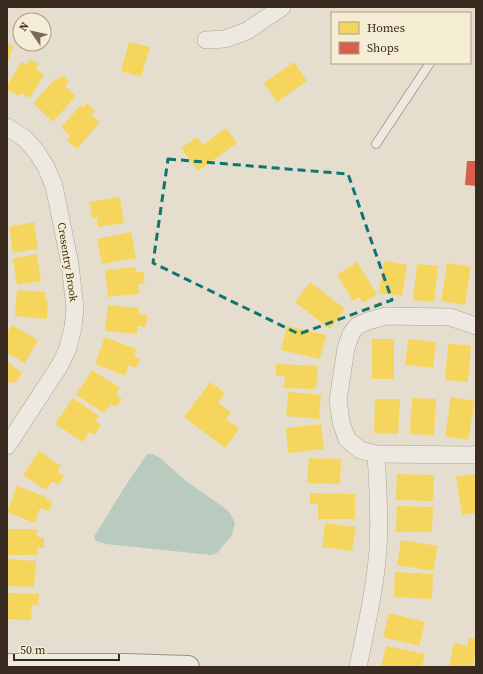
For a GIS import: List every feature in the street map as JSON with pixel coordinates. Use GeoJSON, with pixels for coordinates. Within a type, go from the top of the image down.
{"type":"FeatureCollection","features":[{"type":"Feature","properties":{"kind":"street"},"geometry":{"type":"LineString","coordinates":[[206,40],[225,39],[247,31],[282,7]]}},
{"type":"Feature","properties":{"kind":"street","name":"Cresentry Brook"},"geometry":{"type":"LineString","coordinates":[[7,126],[24,138],[36,151],[46,167],[54,186],[70,264],[75,309],[73,327],[68,348],[60,365],[7,446]]}},
{"type":"Feature","properties":{"kind":"street"},"geometry":{"type":"LineString","coordinates":[[476,326],[450,317],[386,316],[357,326],[350,334],[346,348],[338,400],[341,422],[347,439],[360,450],[376,454],[476,454]]}},
{"type":"Feature","properties":{"kind":"street"},"geometry":{"type":"LineString","coordinates":[[358,667],[372,595],[378,550],[380,518],[376,454]]}},
{"type":"Feature","properties":{"kind":"street"},"geometry":{"type":"LineString","coordinates":[[7,665],[125,665],[188,667]]}},
{"type":"Feature","properties":{"kind":"lane"},"geometry":{"type":"LineString","coordinates":[[376,144],[429,64]]}},
{"type":"Feature","properties":{"kind":"highlighted area"},"geometry":{"type":"Polygon","coordinates":[[[168,159],[348,174],[392,300],[299,334],[153,263],[168,159]]]}},
{"type":"Feature","properties":{"kind":"shaded area"},"geometry":{"type":"Polygon","coordinates":[[[147,454],[153,454],[160,458],[186,481],[230,513],[235,523],[232,535],[217,553],[211,555],[106,544],[96,541],[94,537],[147,454]]]}},
{"type":"Feature","properties":{"kind":"building: Homes"},"geometry":{"type":"Polygon","coordinates":[[[129,42],[150,47],[141,77],[121,71],[129,42]]]}},
{"type":"Feature","properties":{"kind":"building: Homes"},"geometry":{"type":"Polygon","coordinates":[[[7,44],[12,46],[12,49],[7,65],[7,44]]]}},
{"type":"Feature","properties":{"kind":"building: Homes"},"geometry":{"type":"Polygon","coordinates":[[[30,59],[39,64],[36,70],[44,74],[30,98],[21,93],[19,96],[7,90],[7,86],[21,62],[27,65],[30,59]]]}},
{"type":"Feature","properties":{"kind":"building: Homes"},"geometry":{"type":"Polygon","coordinates":[[[294,62],[307,81],[277,102],[264,83],[294,62]]]}},
{"type":"Feature","properties":{"kind":"building: Homes"},"geometry":{"type":"Polygon","coordinates":[[[63,75],[69,81],[65,86],[76,96],[53,122],[33,103],[56,78],[58,80],[63,75]]]}},
{"type":"Feature","properties":{"kind":"building: Homes"},"geometry":{"type":"Polygon","coordinates":[[[87,103],[95,111],[91,115],[100,122],[77,149],[67,140],[70,136],[61,127],[81,105],[83,108],[87,103]]]}},
{"type":"Feature","properties":{"kind":"building: Homes"},"geometry":{"type":"Polygon","coordinates":[[[226,128],[237,143],[198,171],[181,148],[197,137],[203,145],[226,128]]]}},
{"type":"Feature","properties":{"kind":"building: Homes"},"geometry":{"type":"Polygon","coordinates":[[[120,197],[124,223],[98,227],[97,217],[92,219],[90,202],[120,197]]]}},
{"type":"Feature","properties":{"kind":"building: Homes"},"geometry":{"type":"Polygon","coordinates":[[[34,222],[38,249],[13,253],[9,227],[34,222]]]}},
{"type":"Feature","properties":{"kind":"building: Homes"},"geometry":{"type":"Polygon","coordinates":[[[131,232],[136,258],[102,264],[97,239],[131,232]]]}},
{"type":"Feature","properties":{"kind":"building: Homes"},"geometry":{"type":"Polygon","coordinates":[[[37,254],[41,281],[17,285],[13,258],[37,254]]]}},
{"type":"Feature","properties":{"kind":"building: Homes"},"geometry":{"type":"Polygon","coordinates":[[[384,261],[407,265],[402,296],[379,293],[384,261]]]}},
{"type":"Feature","properties":{"kind":"building: Homes"},"geometry":{"type":"Polygon","coordinates":[[[357,262],[377,294],[363,303],[359,297],[353,301],[337,275],[357,262]]]}},
{"type":"Feature","properties":{"kind":"building: Homes"},"geometry":{"type":"Polygon","coordinates":[[[447,263],[471,267],[465,305],[441,301],[447,263]]]}},
{"type":"Feature","properties":{"kind":"building: Homes"},"geometry":{"type":"Polygon","coordinates":[[[417,264],[438,266],[434,302],[413,300],[417,264]]]}},
{"type":"Feature","properties":{"kind":"building: Homes"},"geometry":{"type":"Polygon","coordinates":[[[135,267],[136,272],[143,272],[145,283],[138,284],[139,294],[108,297],[105,270],[135,267]]]}},
{"type":"Feature","properties":{"kind":"building: Homes"},"geometry":{"type":"Polygon","coordinates":[[[310,282],[345,309],[330,329],[295,302],[310,282]]]}},
{"type":"Feature","properties":{"kind":"building: Homes"},"geometry":{"type":"Polygon","coordinates":[[[17,290],[45,292],[45,301],[48,301],[47,319],[15,316],[17,290]]]}},
{"type":"Feature","properties":{"kind":"building: Homes"},"geometry":{"type":"Polygon","coordinates":[[[108,305],[139,308],[138,314],[147,315],[146,327],[138,326],[137,334],[105,331],[108,305]]]}},
{"type":"Feature","properties":{"kind":"building: Homes"},"geometry":{"type":"Polygon","coordinates":[[[12,325],[38,340],[25,363],[7,353],[7,333],[12,325]]]}},
{"type":"Feature","properties":{"kind":"building: Homes"},"geometry":{"type":"Polygon","coordinates":[[[287,326],[326,335],[320,359],[281,350],[287,326]]]}},
{"type":"Feature","properties":{"kind":"building: Homes"},"geometry":{"type":"Polygon","coordinates":[[[105,337],[136,349],[134,356],[140,359],[136,368],[129,365],[125,376],[95,364],[105,337]]]}},
{"type":"Feature","properties":{"kind":"building: Homes"},"geometry":{"type":"Polygon","coordinates":[[[372,339],[394,339],[394,379],[372,379],[372,339]]]}},
{"type":"Feature","properties":{"kind":"building: Homes"},"geometry":{"type":"Polygon","coordinates":[[[408,339],[436,342],[433,368],[405,365],[408,339]]]}},
{"type":"Feature","properties":{"kind":"building: Homes"},"geometry":{"type":"Polygon","coordinates":[[[448,344],[471,345],[468,382],[445,380],[448,344]]]}},
{"type":"Feature","properties":{"kind":"building: Homes"},"geometry":{"type":"Polygon","coordinates":[[[7,361],[22,373],[15,383],[10,381],[7,386],[7,361]]]}},
{"type":"Feature","properties":{"kind":"building: Homes"},"geometry":{"type":"Polygon","coordinates":[[[276,364],[318,366],[316,389],[284,388],[285,376],[276,376],[276,364]]]}},
{"type":"Feature","properties":{"kind":"building: Homes"},"geometry":{"type":"Polygon","coordinates":[[[92,370],[120,388],[116,395],[122,399],[116,407],[111,404],[104,413],[76,395],[92,370]]]}},
{"type":"Feature","properties":{"kind":"building: Homes"},"geometry":{"type":"Polygon","coordinates":[[[210,382],[225,393],[218,403],[231,412],[226,419],[239,429],[225,448],[184,417],[210,382]]]}},
{"type":"Feature","properties":{"kind":"building: Homes"},"geometry":{"type":"Polygon","coordinates":[[[288,392],[321,395],[319,419],[286,416],[288,392]]]}},
{"type":"Feature","properties":{"kind":"building: Homes"},"geometry":{"type":"Polygon","coordinates":[[[451,397],[475,401],[468,440],[445,436],[451,397]]]}},
{"type":"Feature","properties":{"kind":"building: Homes"},"geometry":{"type":"Polygon","coordinates":[[[73,398],[99,416],[95,421],[101,425],[94,435],[89,432],[83,442],[55,424],[73,398]]]}},
{"type":"Feature","properties":{"kind":"building: Homes"},"geometry":{"type":"Polygon","coordinates":[[[412,398],[436,399],[434,435],[410,434],[412,398]]]}},
{"type":"Feature","properties":{"kind":"building: Homes"},"geometry":{"type":"Polygon","coordinates":[[[375,399],[400,399],[398,434],[374,433],[375,399]]]}},
{"type":"Feature","properties":{"kind":"building: Homes"},"geometry":{"type":"Polygon","coordinates":[[[321,424],[324,449],[288,453],[286,428],[321,424]]]}},
{"type":"Feature","properties":{"kind":"building: Homes"},"geometry":{"type":"Polygon","coordinates":[[[39,451],[61,466],[57,472],[64,476],[58,485],[52,481],[46,490],[23,475],[39,451]]]}},
{"type":"Feature","properties":{"kind":"building: Homes"},"geometry":{"type":"Polygon","coordinates":[[[309,458],[341,459],[340,484],[307,483],[309,458]]]}},
{"type":"Feature","properties":{"kind":"building: Homes"},"geometry":{"type":"Polygon","coordinates":[[[397,474],[434,475],[433,501],[396,500],[397,474]]]}},
{"type":"Feature","properties":{"kind":"building: Homes"},"geometry":{"type":"Polygon","coordinates":[[[476,474],[476,513],[462,515],[456,477],[476,474]]]}},
{"type":"Feature","properties":{"kind":"building: Homes"},"geometry":{"type":"Polygon","coordinates":[[[17,486],[46,497],[46,499],[52,501],[49,511],[40,508],[35,523],[7,512],[17,486]]]}},
{"type":"Feature","properties":{"kind":"building: Homes"},"geometry":{"type":"Polygon","coordinates":[[[310,493],[355,494],[355,519],[318,519],[318,504],[310,504],[310,493]]]}},
{"type":"Feature","properties":{"kind":"building: Homes"},"geometry":{"type":"Polygon","coordinates":[[[397,506],[433,507],[432,532],[396,532],[397,506]]]}},
{"type":"Feature","properties":{"kind":"building: Homes"},"geometry":{"type":"Polygon","coordinates":[[[325,523],[356,527],[352,551],[322,547],[325,523]]]}},
{"type":"Feature","properties":{"kind":"building: Homes"},"geometry":{"type":"Polygon","coordinates":[[[7,529],[37,529],[37,537],[44,537],[44,548],[37,548],[37,555],[7,555],[7,529]]]}},
{"type":"Feature","properties":{"kind":"building: Homes"},"geometry":{"type":"Polygon","coordinates":[[[401,540],[438,546],[433,571],[397,565],[401,540]]]}},
{"type":"Feature","properties":{"kind":"building: Homes"},"geometry":{"type":"Polygon","coordinates":[[[7,559],[36,561],[34,587],[7,586],[7,559]]]}},
{"type":"Feature","properties":{"kind":"building: Homes"},"geometry":{"type":"Polygon","coordinates":[[[395,572],[433,574],[432,599],[394,597],[395,572]]]}},
{"type":"Feature","properties":{"kind":"building: Homes"},"geometry":{"type":"Polygon","coordinates":[[[7,593],[39,594],[38,605],[32,605],[31,620],[7,619],[7,593]]]}},
{"type":"Feature","properties":{"kind":"building: Homes"},"geometry":{"type":"Polygon","coordinates":[[[389,613],[425,622],[419,646],[383,637],[389,613]]]}},
{"type":"Feature","properties":{"kind":"building: Homes"},"geometry":{"type":"Polygon","coordinates":[[[469,638],[476,639],[476,651],[473,667],[449,667],[454,643],[467,646],[469,638]]]}},
{"type":"Feature","properties":{"kind":"building: Homes"},"geometry":{"type":"Polygon","coordinates":[[[386,646],[425,654],[422,667],[381,667],[386,646]]]}},
{"type":"Feature","properties":{"kind":"building: Shops"},"geometry":{"type":"Polygon","coordinates":[[[467,161],[476,161],[476,186],[465,185],[467,161]]]}}]}
